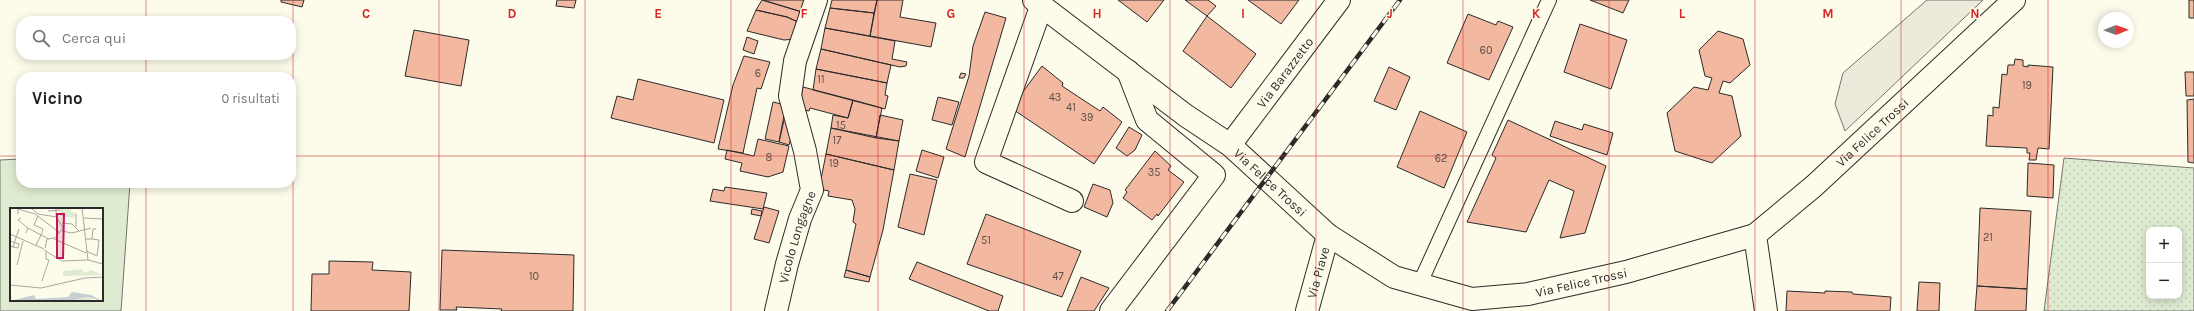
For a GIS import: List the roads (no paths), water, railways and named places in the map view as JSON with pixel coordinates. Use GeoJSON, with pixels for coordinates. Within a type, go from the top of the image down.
{"type":"FeatureCollection","features":[{"type":"Feature","properties":{"kind":"street","name":"Vicolo Longagne"},"geometry":{"type":"LineString","coordinates":[[776,311],[787,264],[800,219],[812,190],[805,151],[790,96],[795,61],[816,0]]}},
{"type":"Feature","properties":{"kind":"street","name":"Via Barazzetto"},"geometry":{"type":"LineString","coordinates":[[1230,145],[1339,0]]}},
{"type":"Feature","properties":{"kind":"street","name":"Via Felice Trossi"},"geometry":{"type":"LineString","coordinates":[[1072,201],[986,162],[1041,2],[1184,115],[1230,145],[1328,234],[1394,277],[1420,283],[1472,299],[1528,294],[1626,272],[1755,235],[1814,186],[2014,0]]}},
{"type":"Feature","properties":{"kind":"street"},"geometry":{"type":"LineString","coordinates":[[1111,311],[1214,175],[1147,120],[1127,70]]}},
{"type":"Feature","properties":{"kind":"street","name":"Via Piave"},"geometry":{"type":"LineString","coordinates":[[1307,311],[1328,234]]}},
{"type":"Feature","properties":{"kind":"street"},"geometry":{"type":"LineString","coordinates":[[1755,235],[1766,311]]}},
{"type":"Feature","properties":{"kind":"lane"},"geometry":{"type":"LineString","coordinates":[[1420,283],[1549,0]]}},
{"type":"Feature","properties":{"kind":"railway"},"geometry":{"type":"LineString","coordinates":[[1167,311],[1400,0]]}}]}
